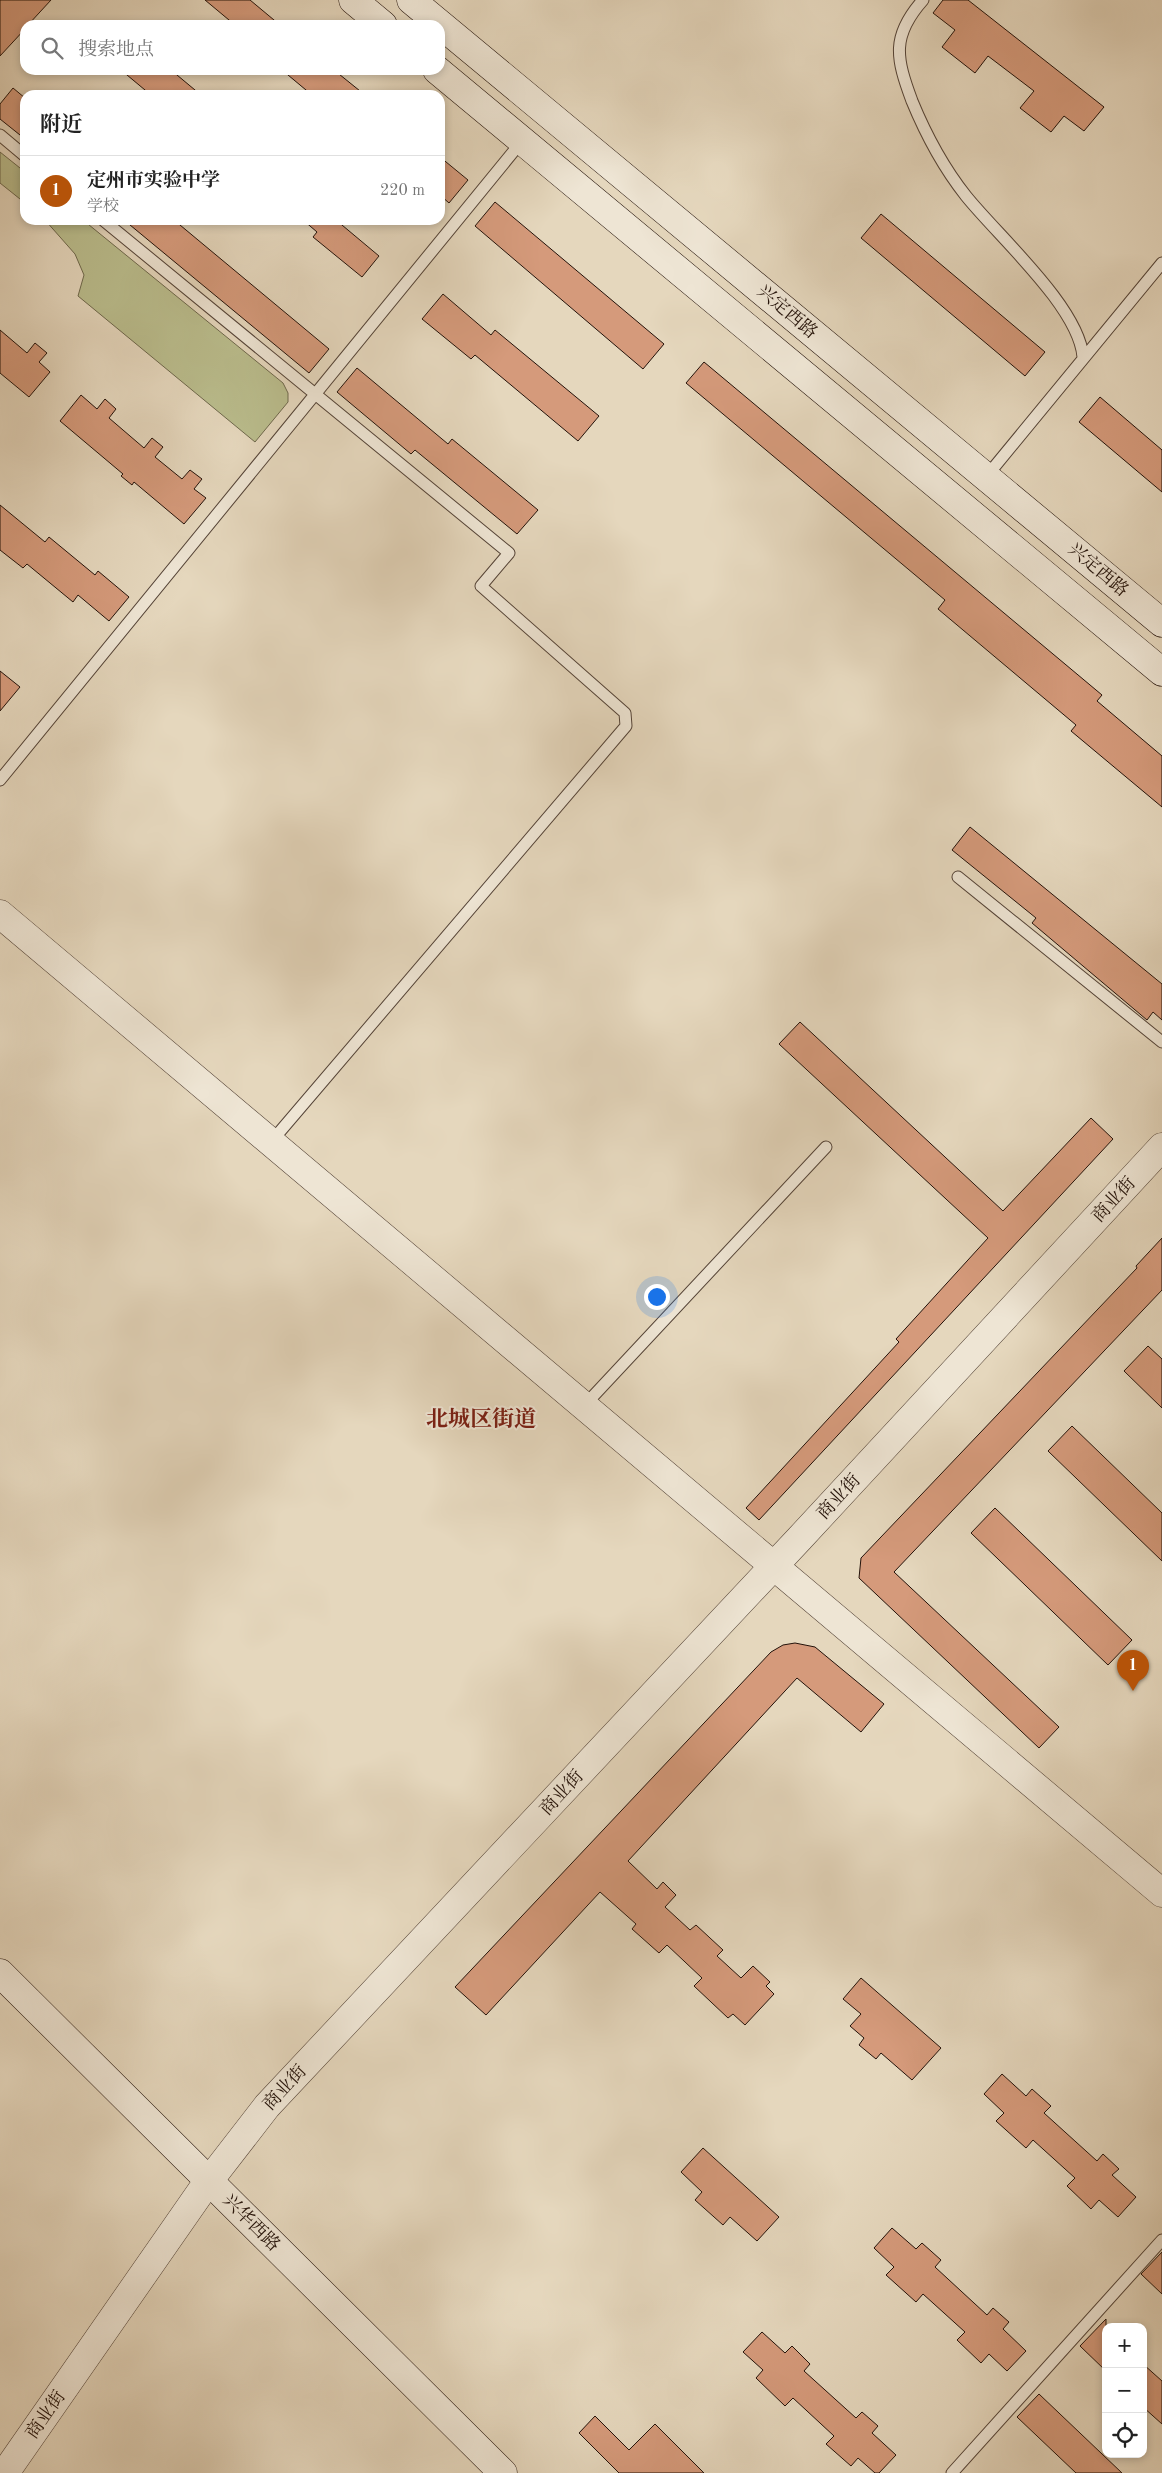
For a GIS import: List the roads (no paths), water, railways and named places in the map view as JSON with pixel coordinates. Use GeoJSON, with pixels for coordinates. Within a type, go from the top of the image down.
{"type":"FeatureCollection","features":[{"type":"Feature","properties":{"kind":"street"},"geometry":{"type":"LineString","coordinates":[[353,0],[377,20]]}},
{"type":"Feature","properties":{"kind":"street","name":"兴定西路"},"geometry":{"type":"LineString","coordinates":[[411,0],[435,20]]}},
{"type":"Feature","properties":{"kind":"street","name":"兴定西路"},"geometry":{"type":"LineString","coordinates":[[445,28],[1162,623]]}},
{"type":"Feature","properties":{"kind":"street"},"geometry":{"type":"LineString","coordinates":[[443,75],[1162,672]]}},
{"type":"Feature","properties":{"kind":"street"},"geometry":{"type":"LineString","coordinates":[[0,914],[773,1568],[1162,1893]]}},
{"type":"Feature","properties":{"kind":"street","name":"商业街"},"geometry":{"type":"LineString","coordinates":[[5,2473],[209,2181],[274,2099],[773,1568],[1162,1147]]}},
{"type":"Feature","properties":{"kind":"street","name":"兴华西路"},"geometry":{"type":"LineString","coordinates":[[0,1973],[503,2473]]}},
{"type":"Feature","properties":{"kind":"lane"},"geometry":{"type":"LineString","coordinates":[[923,0],[912,13],[900,34],[899,58],[907,88],[932,148],[965,194],[1056,298],[1073,323],[1082,347],[1083,357]]}},
{"type":"Feature","properties":{"kind":"lane"},"geometry":{"type":"LineString","coordinates":[[0,135],[20,152]]}},
{"type":"Feature","properties":{"kind":"lane"},"geometry":{"type":"LineString","coordinates":[[0,780],[522,141]]}},
{"type":"Feature","properties":{"kind":"lane"},"geometry":{"type":"LineString","coordinates":[[109,225],[509,553],[481,586],[625,713],[626,726],[270,1142]]}},
{"type":"Feature","properties":{"kind":"lane"},"geometry":{"type":"LineString","coordinates":[[986,477],[1162,263]]}},
{"type":"Feature","properties":{"kind":"lane"},"geometry":{"type":"LineString","coordinates":[[958,877],[1162,1042]]}},
{"type":"Feature","properties":{"kind":"lane"},"geometry":{"type":"LineString","coordinates":[[584,1407],[826,1147]]}},
{"type":"Feature","properties":{"kind":"lane"},"geometry":{"type":"LineString","coordinates":[[952,2473],[1162,2240]]}},
{"type":"Feature","properties":{"kind":"place","name":"定州市实验中学"},"geometry":{"type":"Point","coordinates":[1133,1691]}},
{"type":"Feature","properties":{"kind":"district","name":"北城区街道"},"geometry":{"type":"Point","coordinates":[481,1420]}}]}
